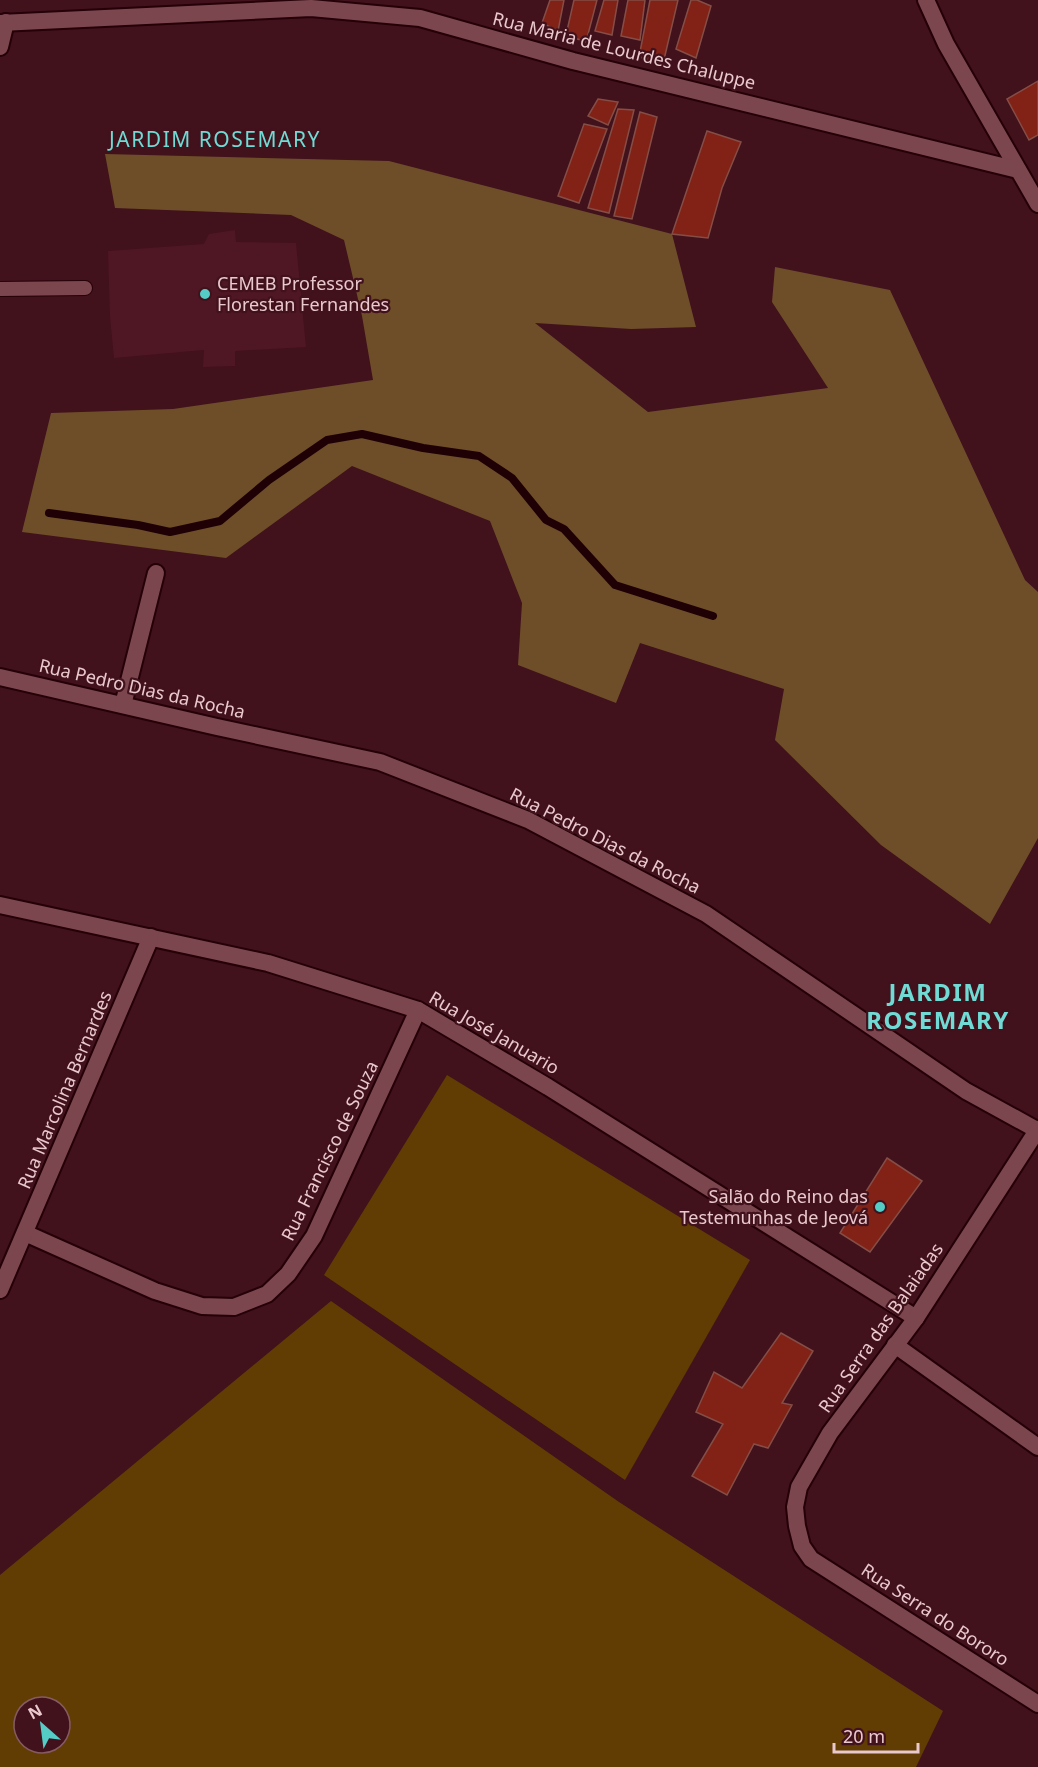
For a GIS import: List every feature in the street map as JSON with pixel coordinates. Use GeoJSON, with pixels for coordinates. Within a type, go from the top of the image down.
{"type":"FeatureCollection","features":[{"type":"Feature","properties":{"kind":"street"},"geometry":{"type":"LineString","coordinates":[[926,0],[946,44],[1038,204]]}},
{"type":"Feature","properties":{"kind":"street","name":"Rua Maria de Lourdes Chaluppe"},"geometry":{"type":"LineString","coordinates":[[3,22],[311,8],[420,18],[573,61],[1018,170]]}},
{"type":"Feature","properties":{"kind":"street"},"geometry":{"type":"LineString","coordinates":[[0,47],[3,22]]}},
{"type":"Feature","properties":{"kind":"street"},"geometry":{"type":"LineString","coordinates":[[123,705],[156,573]]}},
{"type":"Feature","properties":{"kind":"street","name":"Rua Pedro Dias da Rocha"},"geometry":{"type":"LineString","coordinates":[[0,677],[380,762],[528,820],[706,915],[966,1091],[1038,1129]]}},
{"type":"Feature","properties":{"kind":"street","name":"Rua José Januario"},"geometry":{"type":"LineString","coordinates":[[0,905],[268,963],[418,1010],[548,1087],[916,1318]]}},
{"type":"Feature","properties":{"kind":"street","name":"Rua Marcolina Bernardes"},"geometry":{"type":"LineString","coordinates":[[0,1290],[150,937]]}},
{"type":"Feature","properties":{"kind":"street","name":"Rua Francisco de Souza"},"geometry":{"type":"LineString","coordinates":[[25,1233],[155,1291],[202,1306],[234,1307],[267,1294],[288,1274],[314,1236],[418,1010]]}},
{"type":"Feature","properties":{"kind":"street","name":"Rua Serra das Balaiadas"},"geometry":{"type":"LineString","coordinates":[[811,1559],[802,1546],[797,1526],[795,1507],[799,1487],[830,1433],[916,1318],[1038,1129]]}},
{"type":"Feature","properties":{"kind":"street"},"geometry":{"type":"LineString","coordinates":[[895,1345],[1038,1447]]}},
{"type":"Feature","properties":{"kind":"street","name":"Rua Serra do Bororo"},"geometry":{"type":"LineString","coordinates":[[811,1559],[1038,1704]]}},
{"type":"Feature","properties":{"kind":"lane"},"geometry":{"type":"LineString","coordinates":[[0,289],[85,288]]}},
{"type":"Feature","properties":{"kind":"shaded area"},"geometry":{"type":"Polygon","coordinates":[[[105,154],[389,161],[672,234],[696,327],[631,329],[535,323],[648,412],[828,388],[772,302],[775,267],[890,290],[1025,580],[1038,592],[1038,838],[990,924],[881,845],[775,740],[784,689],[640,643],[616,703],[518,665],[522,603],[490,521],[352,466],[226,558],[22,532],[51,413],[173,409],[373,380],[362,316],[344,240],[291,215],[115,208],[105,154]]]}},
{"type":"Feature","properties":{"kind":"shaded area","name":"CEMEB Professor Florestan Fernandes"},"geometry":{"type":"Polygon","coordinates":[[[235,230],[236,242],[296,243],[306,347],[235,351],[235,366],[203,367],[204,350],[114,358],[108,251],[204,244],[209,234],[235,230]]]}},
{"type":"Feature","properties":{"kind":"shaded area"},"geometry":{"type":"Polygon","coordinates":[[[447,1075],[750,1260],[625,1480],[324,1275],[447,1075]]]}},
{"type":"Feature","properties":{"kind":"shaded area"},"geometry":{"type":"Polygon","coordinates":[[[331,1301],[619,1502],[943,1711],[916,1767],[0,1767],[0,1575],[331,1301]]]}},
{"type":"Feature","properties":{"kind":"building"},"geometry":{"type":"Polygon","coordinates":[[[550,0],[564,0],[558,31],[542,23],[550,0]]]}},
{"type":"Feature","properties":{"kind":"building"},"geometry":{"type":"Polygon","coordinates":[[[574,0],[597,0],[586,42],[566,35],[574,0]]]}},
{"type":"Feature","properties":{"kind":"building"},"geometry":{"type":"Polygon","coordinates":[[[604,0],[618,0],[612,35],[595,31],[604,0]]]}},
{"type":"Feature","properties":{"kind":"building"},"geometry":{"type":"Polygon","coordinates":[[[628,0],[645,0],[640,40],[621,36],[628,0]]]}},
{"type":"Feature","properties":{"kind":"building"},"geometry":{"type":"Polygon","coordinates":[[[650,0],[678,0],[663,64],[639,57],[650,0]]]}},
{"type":"Feature","properties":{"kind":"building"},"geometry":{"type":"Polygon","coordinates":[[[691,0],[711,6],[696,58],[676,49],[691,0]]]}},
{"type":"Feature","properties":{"kind":"building"},"geometry":{"type":"Polygon","coordinates":[[[1038,81],[1038,135],[1029,140],[1007,99],[1038,81]]]}},
{"type":"Feature","properties":{"kind":"building"},"geometry":{"type":"Polygon","coordinates":[[[598,99],[618,102],[608,125],[588,116],[598,99]]]}},
{"type":"Feature","properties":{"kind":"building"},"geometry":{"type":"Polygon","coordinates":[[[618,109],[634,110],[609,213],[588,208],[618,109]]]}},
{"type":"Feature","properties":{"kind":"building"},"geometry":{"type":"Polygon","coordinates":[[[640,112],[657,117],[632,219],[614,216],[640,112]]]}},
{"type":"Feature","properties":{"kind":"building"},"geometry":{"type":"Polygon","coordinates":[[[584,124],[607,129],[579,203],[558,196],[584,124]]]}},
{"type":"Feature","properties":{"kind":"building"},"geometry":{"type":"Polygon","coordinates":[[[707,131],[741,142],[722,188],[708,238],[672,234],[707,131]]]}},
{"type":"Feature","properties":{"kind":"building","name":"Salão do Reino das Testemunhas de Jeová"},"geometry":{"type":"Polygon","coordinates":[[[887,1158],[922,1181],[870,1252],[840,1233],[887,1158]]]}},
{"type":"Feature","properties":{"kind":"building"},"geometry":{"type":"Polygon","coordinates":[[[781,1333],[813,1351],[782,1403],[792,1405],[768,1448],[754,1444],[727,1495],[692,1476],[723,1424],[696,1412],[714,1372],[742,1388],[781,1333]]]}},
{"type":"Feature","properties":{"kind":"waterway"},"geometry":{"type":"LineString","coordinates":[[49,513],[138,525],[170,532],[220,521],[269,480],[327,440],[362,434],[423,448],[479,456],[512,478],[546,520],[564,529],[615,585],[713,616]]}},
{"type":"Feature","properties":{"kind":"place","name":"CEMEB Professor Florestan Fernandes"},"geometry":{"type":"Point","coordinates":[205,294]}},
{"type":"Feature","properties":{"kind":"place","name":"Salão do Reino das Testemunhas de Jeová"},"geometry":{"type":"Point","coordinates":[880,1207]}},
{"type":"Feature","properties":{"kind":"district","name":"JARDIM ROSEMARY"},"geometry":{"type":"Point","coordinates":[215,140]}},
{"type":"Feature","properties":{"kind":"district","name":"JARDIM ROSEMARY"},"geometry":{"type":"Point","coordinates":[938,1007]}}]}
